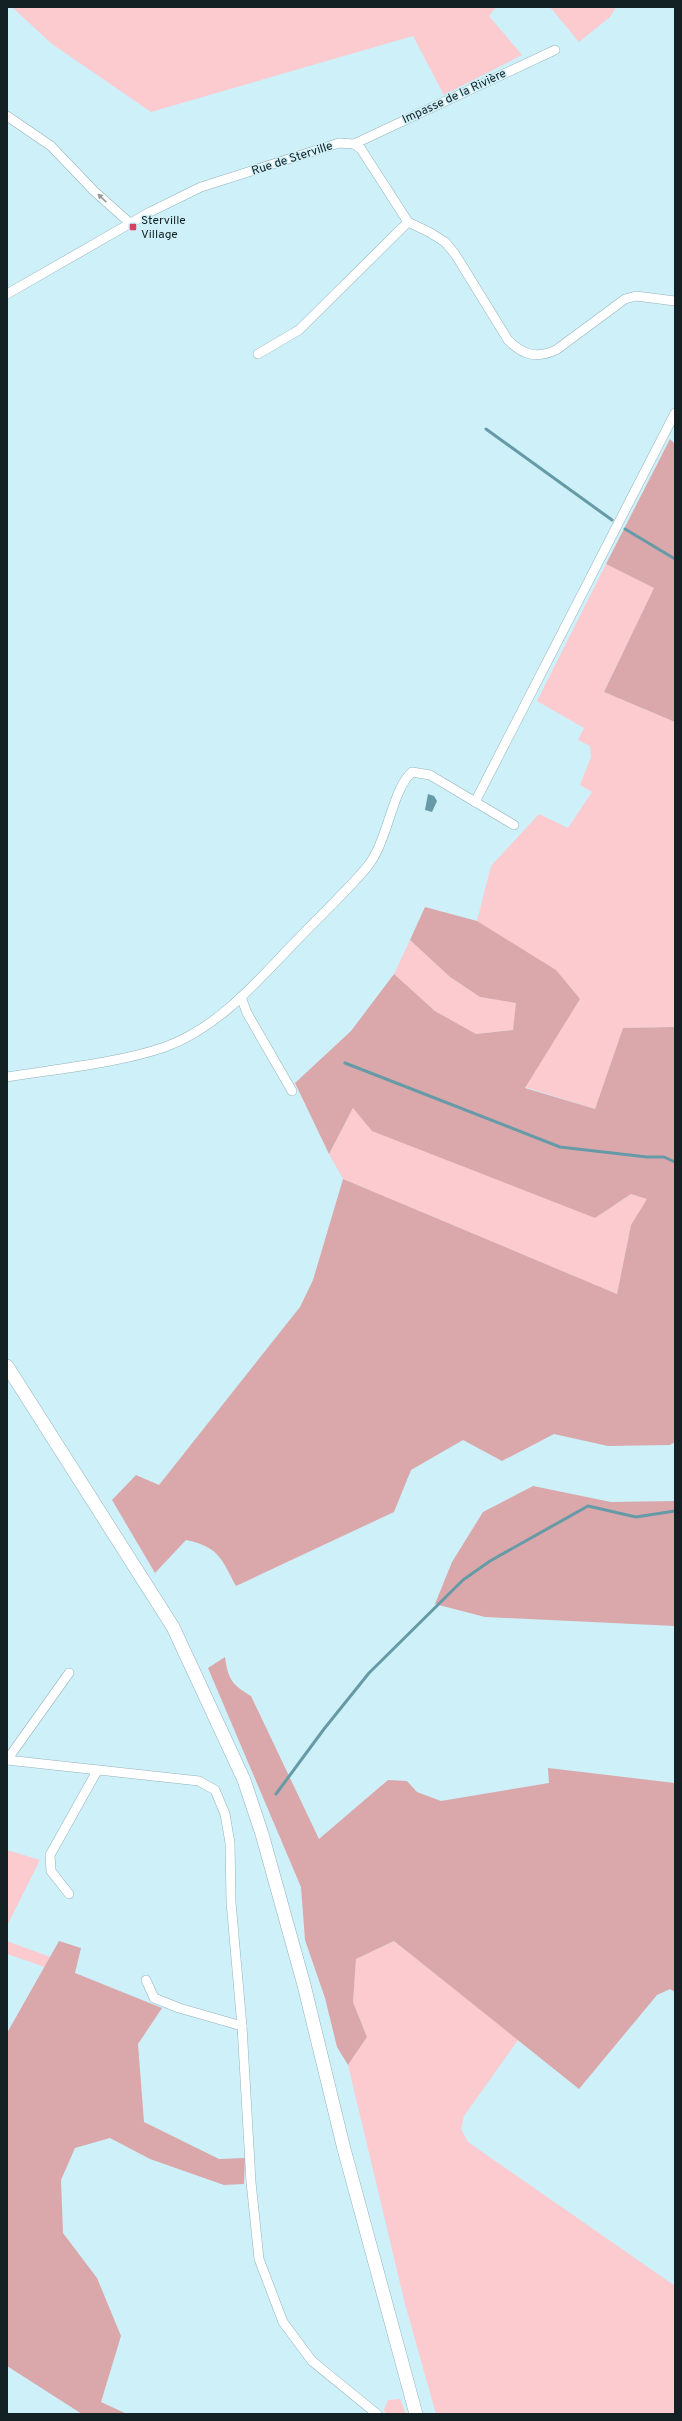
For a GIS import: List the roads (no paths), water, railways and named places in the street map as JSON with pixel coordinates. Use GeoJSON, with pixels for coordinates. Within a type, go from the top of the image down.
{"type":"FeatureCollection","features":[{"type":"Feature","properties":{"kind":"main road"},"geometry":{"type":"LineString","coordinates":[[7,1366],[173,1627],[244,1780],[262,1834],[304,1985],[344,2149],[416,2414]]}},
{"type":"Feature","properties":{"kind":"street","name":"Impasse de la Rivière"},"geometry":{"type":"LineString","coordinates":[[354,144],[555,50]]}},
{"type":"Feature","properties":{"kind":"street"},"geometry":{"type":"LineString","coordinates":[[7,116],[51,146],[100,196],[131,224]]}},
{"type":"Feature","properties":{"kind":"street","name":"Rue de Sterville"},"geometry":{"type":"LineString","coordinates":[[7,294],[131,224],[201,187],[339,143],[354,144]]}},
{"type":"Feature","properties":{"kind":"street"},"geometry":{"type":"LineString","coordinates":[[354,144],[361,149],[408,222],[445,242],[455,254],[508,340],[519,350],[528,355],[543,356],[556,350],[624,299],[636,296],[659,297],[675,301]]}},
{"type":"Feature","properties":{"kind":"street"},"geometry":{"type":"LineString","coordinates":[[258,354],[299,330],[408,222]]}},
{"type":"Feature","properties":{"kind":"street"},"geometry":{"type":"LineString","coordinates":[[475,802],[675,413]]}},
{"type":"Feature","properties":{"kind":"street"},"geometry":{"type":"LineString","coordinates":[[7,1077],[133,1055],[165,1047],[214,1021],[241,997],[368,866],[387,829],[401,785],[412,772],[430,775],[514,826]]}},
{"type":"Feature","properties":{"kind":"street"},"geometry":{"type":"LineString","coordinates":[[241,997],[247,1013],[292,1091]]}},
{"type":"Feature","properties":{"kind":"street"},"geometry":{"type":"LineString","coordinates":[[69,1673],[7,1760],[199,1781],[215,1790],[225,1814],[230,1843],[231,1902],[242,2026],[251,2182],[259,2259],[283,2322],[308,2356],[377,2414]]}},
{"type":"Feature","properties":{"kind":"street"},"geometry":{"type":"LineString","coordinates":[[69,1894],[51,1871],[50,1855],[97,1771]]}},
{"type":"Feature","properties":{"kind":"street"},"geometry":{"type":"LineString","coordinates":[[146,1980],[154,1998],[180,2008],[242,2026]]}},
{"type":"Feature","properties":{"kind":"water"},"geometry":{"type":"Polygon","coordinates":[[[428,794],[434,796],[437,801],[432,812],[425,810],[428,794]]]}},
{"type":"Feature","properties":{"kind":"waterway"},"geometry":{"type":"LineString","coordinates":[[486,429],[612,520]]}},
{"type":"Feature","properties":{"kind":"waterway"},"geometry":{"type":"LineString","coordinates":[[625,529],[675,559]]}},
{"type":"Feature","properties":{"kind":"waterway"},"geometry":{"type":"LineString","coordinates":[[345,1063],[560,1147],[647,1157],[664,1157],[675,1162]]}},
{"type":"Feature","properties":{"kind":"waterway"},"geometry":{"type":"LineString","coordinates":[[276,1794],[324,1729],[369,1673],[463,1580],[490,1561],[588,1506],[636,1517],[675,1511]]}},
{"type":"Feature","properties":{"kind":"place","name":"Sterville Village"},"geometry":{"type":"Point","coordinates":[133,227]}}]}
